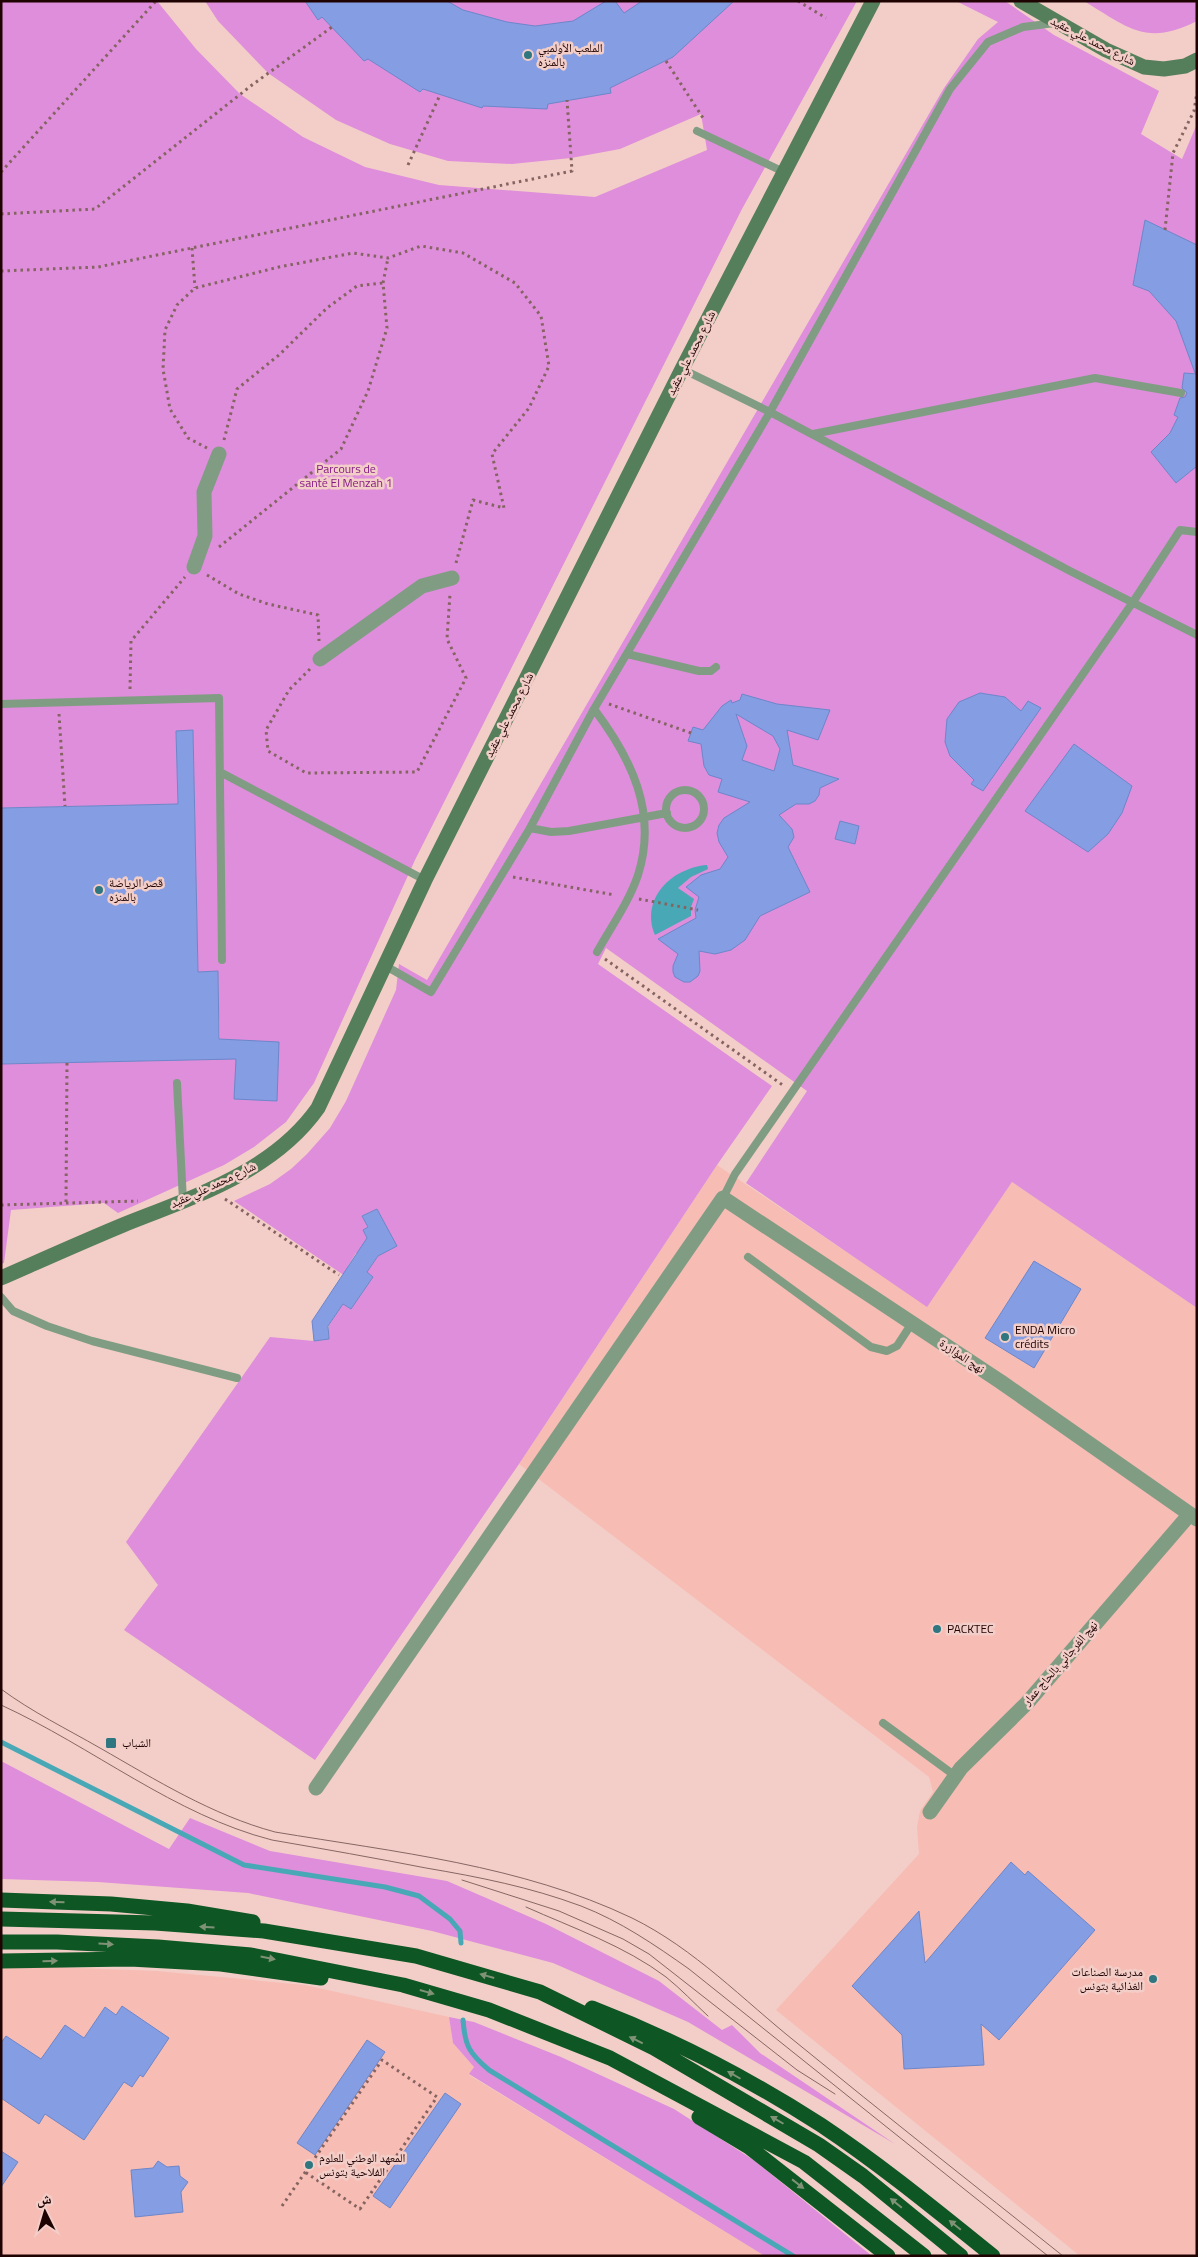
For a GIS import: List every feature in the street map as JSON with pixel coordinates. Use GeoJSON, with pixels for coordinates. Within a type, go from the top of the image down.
{"type":"FeatureCollection","features":[{"type":"Feature","properties":{"kind":"highway"},"geometry":{"type":"LineString","coordinates":[[1,1900],[111,1904],[186,1911],[298,1929],[416,1956],[540,1992],[635,2024],[721,2067],[804,2115],[894,2178],[993,2256]]}},
{"type":"Feature","properties":{"kind":"highway"},"geometry":{"type":"LineString","coordinates":[[1,1920],[155,1923],[264,1931],[416,1956]]}},
{"type":"Feature","properties":{"kind":"highway"},"geometry":{"type":"LineString","coordinates":[[1,1942],[58,1942],[158,1947],[251,1955],[404,1986],[489,2010],[610,2058],[804,2162],[924,2256]]}},
{"type":"Feature","properties":{"kind":"highway"},"geometry":{"type":"LineString","coordinates":[[1,1961],[130,1959],[212,1964],[359,1983],[404,1986]]}},
{"type":"Feature","properties":{"kind":"highway"},"geometry":{"type":"LineString","coordinates":[[540,1992],[654,2048],[819,2145],[863,2176],[961,2256]]}},
{"type":"Feature","properties":{"kind":"highway"},"geometry":{"type":"LineString","coordinates":[[547,2032],[650,2087],[749,2147],[888,2256]]}},
{"type":"Feature","properties":{"kind":"street","name":"شارع محمد علي عقيد"},"geometry":{"type":"LineString","coordinates":[[1,1278],[183,1201],[255,1167],[286,1145],[307,1124],[327,1092],[384,965],[425,880],[682,369],[873,1]]}},
{"type":"Feature","properties":{"kind":"street","name":"شارع محمد علي عقيد"},"geometry":{"type":"LineString","coordinates":[[1021,1],[1106,50],[1144,67],[1164,69],[1178,67],[1197,60]]}},
{"type":"Feature","properties":{"kind":"street"},"geometry":{"type":"LineString","coordinates":[[194,567],[205,536],[204,492],[219,454]]}},
{"type":"Feature","properties":{"kind":"street"},"geometry":{"type":"LineString","coordinates":[[320,659],[422,586],[452,578]]}},
{"type":"Feature","properties":{"kind":"street"},"geometry":{"type":"LineString","coordinates":[[316,1788],[723,1198]]}},
{"type":"Feature","properties":{"kind":"street","name":"نهج المؤازرة"},"geometry":{"type":"LineString","coordinates":[[723,1198],[912,1323],[1193,1517]]}},
{"type":"Feature","properties":{"kind":"street","name":"نهج الفرجاني بالحاج عمار"},"geometry":{"type":"LineString","coordinates":[[930,1812],[954,1776],[1027,1702],[1193,1517]]}},
{"type":"Feature","properties":{"kind":"lane"},"geometry":{"type":"LineString","coordinates":[[384,965],[431,992],[530,828],[594,709],[770,412],[950,89],[988,42],[1023,27],[1057,23]]}},
{"type":"Feature","properties":{"kind":"lane"},"geometry":{"type":"LineString","coordinates":[[697,131],[784,172]]}},
{"type":"Feature","properties":{"kind":"lane"},"geometry":{"type":"LineString","coordinates":[[682,369],[813,434],[1070,571],[1197,635]]}},
{"type":"Feature","properties":{"kind":"lane"},"geometry":{"type":"LineString","coordinates":[[813,434],[1095,378],[1181,393]]}},
{"type":"Feature","properties":{"kind":"lane"},"geometry":{"type":"LineString","coordinates":[[723,1198],[735,1174],[1180,530],[1197,532]]}},
{"type":"Feature","properties":{"kind":"lane"},"geometry":{"type":"LineString","coordinates":[[626,654],[699,671],[711,671],[716,668]]}},
{"type":"Feature","properties":{"kind":"lane"},"geometry":{"type":"LineString","coordinates":[[1,704],[219,698],[222,960]]}},
{"type":"Feature","properties":{"kind":"lane"},"geometry":{"type":"LineString","coordinates":[[594,709],[614,736],[631,768],[640,793],[643,818],[643,850],[638,875],[628,898],[597,952]]}},
{"type":"Feature","properties":{"kind":"lane"},"geometry":{"type":"LineString","coordinates":[[220,772],[425,880]]}},
{"type":"Feature","properties":{"kind":"lane"},"geometry":{"type":"LineString","coordinates":[[682,791],[696,794],[704,806],[701,820],[689,828],[675,825],[667,813],[670,799],[682,791]]}},
{"type":"Feature","properties":{"kind":"lane"},"geometry":{"type":"LineString","coordinates":[[530,828],[551,832],[569,832],[667,813]]}},
{"type":"Feature","properties":{"kind":"lane"},"geometry":{"type":"LineString","coordinates":[[177,1083],[183,1201]]}},
{"type":"Feature","properties":{"kind":"lane"},"geometry":{"type":"LineString","coordinates":[[748,1258],[872,1347],[887,1351],[897,1346],[912,1323]]}},
{"type":"Feature","properties":{"kind":"lane"},"geometry":{"type":"LineString","coordinates":[[1,1297],[14,1311],[47,1326],[92,1341],[237,1378]]}},
{"type":"Feature","properties":{"kind":"lane"},"geometry":{"type":"LineString","coordinates":[[883,1723],[954,1776]]}},
{"type":"Feature","properties":{"kind":"path"},"geometry":{"type":"LineString","coordinates":[[1,172],[156,1]]}},
{"type":"Feature","properties":{"kind":"path"},"geometry":{"type":"LineString","coordinates":[[798,1],[826,18]]}},
{"type":"Feature","properties":{"kind":"path"},"geometry":{"type":"LineString","coordinates":[[1,214],[95,209],[252,85],[332,28]]}},
{"type":"Feature","properties":{"kind":"path"},"geometry":{"type":"LineString","coordinates":[[666,61],[707,125]]}},
{"type":"Feature","properties":{"kind":"path"},"geometry":{"type":"LineString","coordinates":[[1165,230],[1173,153],[1194,111],[1197,92]]}},
{"type":"Feature","properties":{"kind":"path"},"geometry":{"type":"LineString","coordinates":[[408,165],[440,95]]}},
{"type":"Feature","properties":{"kind":"path"},"geometry":{"type":"LineString","coordinates":[[1,271],[98,267],[572,171],[567,100]]}},
{"type":"Feature","properties":{"kind":"path"},"geometry":{"type":"LineString","coordinates":[[129,700],[131,641],[194,567],[239,594],[268,604],[318,615],[320,659],[289,690],[284,698],[266,730],[268,751],[306,773],[417,772],[466,678],[447,639],[452,578],[474,500],[504,508],[492,454],[529,408],[549,366],[541,316],[515,283],[463,253],[421,246],[388,258],[353,253],[279,267],[195,288],[177,305],[166,330],[163,368],[170,409],[188,438],[219,454],[227,432],[238,389],[279,354],[327,308],[357,286],[383,283]]}},
{"type":"Feature","properties":{"kind":"path"},"geometry":{"type":"LineString","coordinates":[[192,248],[195,288]]}},
{"type":"Feature","properties":{"kind":"path"},"geometry":{"type":"LineString","coordinates":[[217,548],[341,448],[368,391],[387,328],[383,283],[388,258]]}},
{"type":"Feature","properties":{"kind":"path"},"geometry":{"type":"LineString","coordinates":[[599,701],[691,733]]}},
{"type":"Feature","properties":{"kind":"path"},"geometry":{"type":"LineString","coordinates":[[59,703],[65,806]]}},
{"type":"Feature","properties":{"kind":"path"},"geometry":{"type":"LineString","coordinates":[[500,875],[697,909]]}},
{"type":"Feature","properties":{"kind":"path"},"geometry":{"type":"LineString","coordinates":[[597,952],[792,1092]]}},
{"type":"Feature","properties":{"kind":"path"},"geometry":{"type":"LineString","coordinates":[[66,1202],[67,1062]]}},
{"type":"Feature","properties":{"kind":"path"},"geometry":{"type":"LineString","coordinates":[[210,1189],[339,1275]]}},
{"type":"Feature","properties":{"kind":"path"},"geometry":{"type":"LineString","coordinates":[[1,1206],[66,1202],[144,1201]]}},
{"type":"Feature","properties":{"kind":"path"},"geometry":{"type":"LineString","coordinates":[[282,2206],[305,2172],[382,2060],[437,2097],[360,2209],[305,2172]]}},
{"type":"Feature","properties":{"kind":"shaded area"},"geometry":{"type":"Polygon","coordinates":[[[717,1165],[927,1306],[1012,1182],[1197,1308],[1197,2256],[1080,2256],[776,2010],[919,1854],[917,1827],[920,1811],[933,1792],[929,1777],[519,1464],[717,1165]]]}},
{"type":"Feature","properties":{"kind":"shaded area","name":"المعهد الوطني للعلوم الفلاحية بتونس"},"geometry":{"type":"Polygon","coordinates":[[[1,1965],[157,1971],[305,1985],[449,2017],[453,2043],[474,2067],[469,2075],[765,2256],[1,2256],[1,1965]]]}},
{"type":"Feature","properties":{"kind":"green space","name":"Parcours de santé El Menzah 1"},"geometry":{"type":"Polygon","coordinates":[[[1,1],[157,1],[196,49],[240,94],[303,137],[365,167],[439,185],[595,197],[707,150],[701,114],[620,149],[571,158],[512,164],[448,161],[390,144],[336,120],[268,73],[218,21],[205,1],[857,1],[742,209],[415,860],[314,1083],[286,1122],[254,1147],[224,1165],[118,1213],[104,1203],[11,1210],[4,1263],[1,1264],[1,1064],[220,1059],[218,972],[198,972],[193,731],[176,731],[178,804],[1,808],[1,1]]]}},
{"type":"Feature","properties":{"kind":"green space"},"geometry":{"type":"Polygon","coordinates":[[[956,1],[1005,1],[1054,35],[1159,91],[1141,134],[1182,159],[1197,124],[1197,1308],[1012,1182],[927,1307],[746,1183],[807,1091],[606,948],[598,964],[772,1086],[717,1165],[519,1464],[315,1760],[124,1630],[158,1585],[126,1542],[270,1337],[314,1341],[329,1339],[329,1325],[343,1304],[351,1309],[373,1277],[367,1272],[381,1252],[361,1256],[356,1253],[348,1266],[351,1268],[345,1276],[234,1201],[270,1184],[291,1169],[330,1128],[346,1101],[396,990],[399,964],[427,980],[944,88],[978,39],[998,22],[956,1]],[[377,1209],[362,1216],[368,1227],[363,1230],[367,1238],[384,1223],[377,1209]]]}},
{"type":"Feature","properties":{"kind":"green space"},"geometry":{"type":"Polygon","coordinates":[[[1084,1],[1197,1],[1197,21],[1164,33],[1137,31],[1125,26],[1084,1]]]}},
{"type":"Feature","properties":{"kind":"green space"},"geometry":{"type":"Polygon","coordinates":[[[1,1761],[169,1849],[190,1818],[270,1851],[447,1881],[546,1924],[659,1981],[722,2030],[732,2025],[760,2053],[895,2144],[688,2022],[553,1963],[432,1931],[248,1893],[98,1882],[1,1879],[1,1761]]]}},
{"type":"Feature","properties":{"kind":"green space"},"geometry":{"type":"Polygon","coordinates":[[[449,2017],[474,2022],[561,2057],[674,2109],[755,2161],[872,2256],[765,2256],[469,2074],[474,2067],[453,2043],[449,2017]]]}},
{"type":"Feature","properties":{"kind":"water"},"geometry":{"type":"Polygon","coordinates":[[[707,865],[708,869],[691,877],[678,888],[694,899],[691,907],[691,916],[655,935],[651,921],[652,909],[662,887],[682,872],[694,867],[707,865]]]}},
{"type":"Feature","properties":{"kind":"building","name":"الملعب الأولمبي بالمنزه"},"geometry":{"type":"Polygon","coordinates":[[[305,1],[447,1],[463,10],[507,22],[535,26],[573,21],[606,1],[615,1],[624,13],[642,1],[734,1],[673,57],[610,88],[611,93],[548,104],[547,109],[483,106],[482,108],[423,89],[420,92],[368,59],[364,61],[322,17],[318,20],[305,1]]]}},
{"type":"Feature","properties":{"kind":"building"},"geometry":{"type":"Polygon","coordinates":[[[1145,220],[1197,245],[1197,373],[1195,373],[1176,321],[1149,291],[1133,285],[1145,220]]]}},
{"type":"Feature","properties":{"kind":"building"},"geometry":{"type":"Polygon","coordinates":[[[1184,373],[1197,374],[1197,466],[1176,483],[1151,452],[1170,433],[1178,417],[1174,415],[1180,398],[1185,397],[1187,393],[1182,388],[1184,373]]]}},
{"type":"Feature","properties":{"kind":"building"},"geometry":{"type":"Polygon","coordinates":[[[980,693],[1005,697],[1021,711],[1028,701],[1041,708],[983,791],[971,784],[974,780],[950,756],[945,742],[947,719],[959,702],[980,693]]]}},
{"type":"Feature","properties":{"kind":"building"},"geometry":{"type":"Polygon","coordinates":[[[742,694],[777,704],[830,710],[818,740],[787,730],[793,765],[839,779],[820,788],[819,795],[815,801],[809,804],[796,804],[779,815],[792,829],[794,837],[788,847],[810,892],[760,916],[745,940],[731,950],[715,954],[699,951],[700,971],[698,976],[690,982],[684,982],[675,977],[673,972],[673,966],[678,954],[658,939],[696,918],[695,910],[699,897],[686,887],[701,875],[720,869],[728,857],[719,842],[717,833],[719,825],[724,818],[750,802],[718,792],[722,779],[709,775],[704,766],[701,744],[688,741],[693,727],[703,730],[722,706],[731,700],[732,703],[740,700],[742,694]],[[736,714],[747,746],[742,760],[774,771],[780,749],[773,736],[736,714]]]}},
{"type":"Feature","properties":{"kind":"building","name":"قصر الرياضة بالمنزه"},"geometry":{"type":"Polygon","coordinates":[[[193,730],[198,972],[218,971],[219,1039],[279,1042],[277,1101],[234,1099],[236,1059],[1,1064],[1,808],[178,804],[176,731],[193,730]]]}},
{"type":"Feature","properties":{"kind":"building"},"geometry":{"type":"Polygon","coordinates":[[[1074,744],[1132,786],[1122,813],[1108,834],[1088,852],[1025,811],[1074,744]]]}},
{"type":"Feature","properties":{"kind":"building"},"geometry":{"type":"Polygon","coordinates":[[[840,821],[859,826],[855,844],[835,839],[840,821]]]}},
{"type":"Feature","properties":{"kind":"building"},"geometry":{"type":"Polygon","coordinates":[[[377,1209],[397,1246],[378,1256],[367,1272],[373,1277],[351,1309],[343,1304],[328,1326],[329,1339],[314,1341],[312,1321],[367,1238],[363,1230],[368,1227],[362,1216],[377,1209]]]}},
{"type":"Feature","properties":{"kind":"building"},"geometry":{"type":"Polygon","coordinates":[[[1034,1261],[1081,1289],[1034,1368],[985,1338],[1034,1261]]]}},
{"type":"Feature","properties":{"kind":"building"},"geometry":{"type":"Polygon","coordinates":[[[1011,1862],[1025,1875],[1028,1871],[1095,1930],[999,2040],[981,2024],[984,2065],[904,2069],[902,2035],[852,1986],[919,1911],[925,1963],[1011,1862]]]}},
{"type":"Feature","properties":{"kind":"building"},"geometry":{"type":"Polygon","coordinates":[[[122,2006],[169,2038],[143,2077],[140,2075],[132,2087],[124,2082],[84,2140],[45,2114],[39,2124],[1,2098],[1,2043],[6,2036],[41,2059],[65,2025],[84,2038],[105,2007],[116,2015],[122,2006]]]}},
{"type":"Feature","properties":{"kind":"building"},"geometry":{"type":"Polygon","coordinates":[[[367,2040],[385,2052],[315,2155],[297,2143],[367,2040]]]}},
{"type":"Feature","properties":{"kind":"building"},"geometry":{"type":"Polygon","coordinates":[[[445,2093],[461,2104],[390,2208],[373,2196],[445,2093]]]}},
{"type":"Feature","properties":{"kind":"building"},"geometry":{"type":"Polygon","coordinates":[[[1,2151],[18,2162],[1,2187],[1,2151]]]}},
{"type":"Feature","properties":{"kind":"building"},"geometry":{"type":"Polygon","coordinates":[[[158,2161],[167,2167],[179,2166],[180,2176],[188,2182],[181,2192],[183,2212],[135,2217],[131,2170],[153,2168],[158,2161]]]}},
{"type":"Feature","properties":{"kind":"waterway"},"geometry":{"type":"LineString","coordinates":[[1,1742],[244,1865],[385,1887],[419,1896],[450,1919],[460,1931],[461,1943]]}},
{"type":"Feature","properties":{"kind":"waterway"},"geometry":{"type":"LineString","coordinates":[[463,2020],[469,2048],[489,2070],[793,2256]]}},
{"type":"Feature","properties":{"kind":"tram line"},"geometry":{"type":"LineString","coordinates":[[1,1689],[37,1713],[185,1796],[252,1825],[275,1832],[411,1854],[502,1873],[590,1900],[632,1918],[698,1960],[830,2070],[1063,2256]]}},
{"type":"Feature","properties":{"kind":"tram line"},"geometry":{"type":"LineString","coordinates":[[1,1705],[68,1740],[167,1797],[236,1829],[272,1840],[504,1883],[562,1899],[610,1919],[650,1942],[689,1969],[1048,2256]]}},
{"type":"Feature","properties":{"kind":"tram line"},"geometry":{"type":"LineString","coordinates":[[462,1880],[559,1911],[623,1939],[649,1954],[797,2070],[835,2094]]}},
{"type":"Feature","properties":{"kind":"tram line"},"geometry":{"type":"LineString","coordinates":[[526,1907],[598,1938],[650,1966],[666,1977],[708,2016]]}},
{"type":"Feature","properties":{"kind":"place","name":"الملعب الأولمبي بالمنزه"},"geometry":{"type":"Point","coordinates":[528,55]}},
{"type":"Feature","properties":{"kind":"place","name":"قصر الرياضة بالمنزه"},"geometry":{"type":"Point","coordinates":[99,890]}},
{"type":"Feature","properties":{"kind":"place","name":"ENDA Micro crédits"},"geometry":{"type":"Point","coordinates":[1005,1337]}},
{"type":"Feature","properties":{"kind":"place","name":"PACKTEC"},"geometry":{"type":"Point","coordinates":[937,1629]}},
{"type":"Feature","properties":{"kind":"place","name":"الشباب"},"geometry":{"type":"Point","coordinates":[111,1743]}},
{"type":"Feature","properties":{"kind":"place","name":"مدرسة الصناعات الغذائية بتونس"},"geometry":{"type":"Point","coordinates":[1153,1979]}},
{"type":"Feature","properties":{"kind":"place","name":"المعهد الوطني للعلوم الفلاحية بتونس"},"geometry":{"type":"Point","coordinates":[309,2165]}}]}
